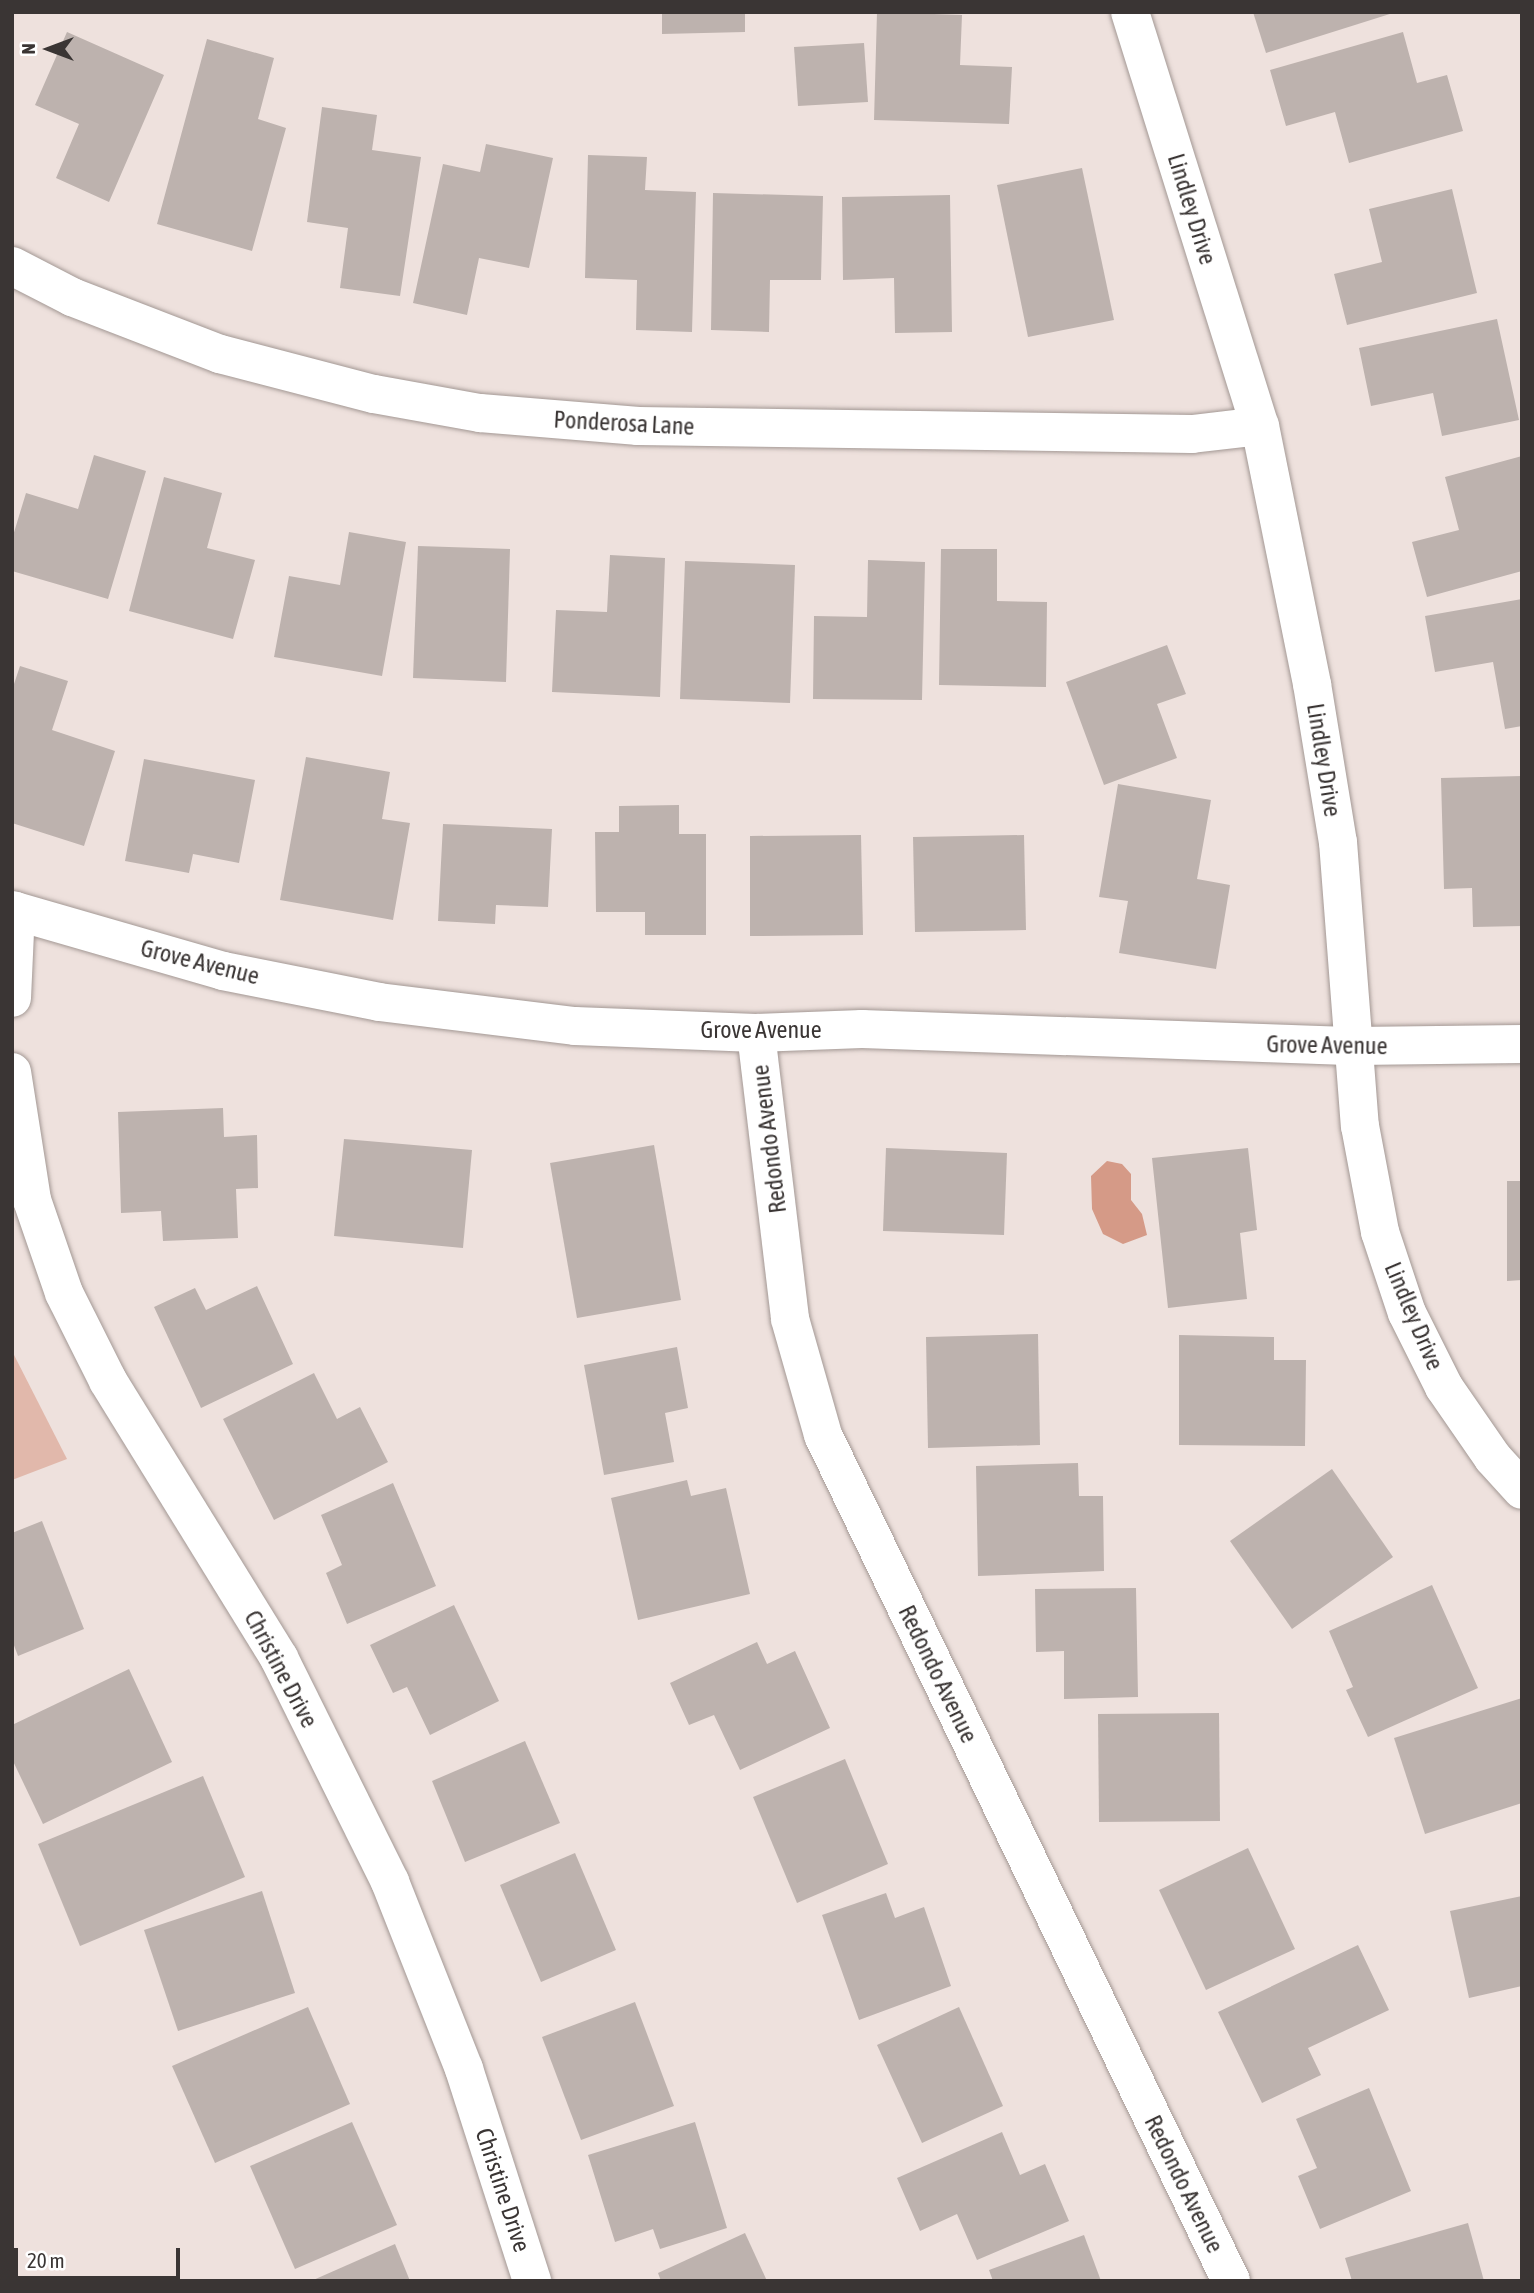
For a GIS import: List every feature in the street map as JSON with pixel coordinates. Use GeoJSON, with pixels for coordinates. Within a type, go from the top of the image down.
{"type":"FeatureCollection","features":[{"type":"Feature","properties":{"kind":"street","name":"Lindley Drive"},"geometry":{"type":"LineString","coordinates":[[1130,12],[1260,426],[1312,684],[1338,842],[1360,1126],[1375,1206],[1407,1312],[1444,1387],[1493,1458],[1522,1490]]}},
{"type":"Feature","properties":{"kind":"street","name":"Ponderosa Lane"},"geometry":{"type":"LineString","coordinates":[[12,266],[72,297],[220,354],[374,394],[480,413],[638,426],[1192,434],[1260,426]]}},
{"type":"Feature","properties":{"kind":"street","name":"Grove Avenue"},"geometry":{"type":"LineString","coordinates":[[14,911],[223,971],[379,1002],[575,1026],[756,1033],[862,1029],[1354,1046],[1522,1044]]}},
{"type":"Feature","properties":{"kind":"street"},"geometry":{"type":"LineString","coordinates":[[12,998],[14,911]]}},
{"type":"Feature","properties":{"kind":"street","name":"Redondo Avenue"},"geometry":{"type":"LineString","coordinates":[[756,1033],[790,1319],[798,1358],[823,1435],[1231,2281]]}},
{"type":"Feature","properties":{"kind":"street","name":"Christine Drive"},"geometry":{"type":"LineString","coordinates":[[12,1072],[21,1151],[32,1200],[64,1293],[108,1381],[279,1658],[390,1882],[464,2068],[532,2281]]}},
{"type":"Feature","properties":{"kind":"shaded area"},"geometry":{"type":"Polygon","coordinates":[[[1107,1161],[1122,1164],[1131,1174],[1131,1200],[1142,1214],[1147,1235],[1123,1244],[1103,1234],[1092,1209],[1091,1176],[1107,1161]]]}},
{"type":"Feature","properties":{"kind":"shaded area"},"geometry":{"type":"Polygon","coordinates":[[[12,1351],[67,1459],[12,1480],[12,1351]]]}},
{"type":"Feature","properties":{"kind":"building"},"geometry":{"type":"Polygon","coordinates":[[[662,12],[745,12],[745,32],[662,34],[662,12]]]}},
{"type":"Feature","properties":{"kind":"building"},"geometry":{"type":"Polygon","coordinates":[[[877,12],[962,15],[960,65],[1012,67],[1009,124],[874,120],[877,12]]]}},
{"type":"Feature","properties":{"kind":"building"},"geometry":{"type":"Polygon","coordinates":[[[1253,12],[1392,12],[1393,13],[1266,53],[1253,12]]]}},
{"type":"Feature","properties":{"kind":"building"},"geometry":{"type":"Polygon","coordinates":[[[67,32],[164,75],[109,202],[56,178],[79,124],[35,105],[67,32]]]}},
{"type":"Feature","properties":{"kind":"building"},"geometry":{"type":"Polygon","coordinates":[[[1403,32],[1417,83],[1447,75],[1463,131],[1349,163],[1335,112],[1286,126],[1270,70],[1403,32]]]}},
{"type":"Feature","properties":{"kind":"building"},"geometry":{"type":"Polygon","coordinates":[[[207,39],[274,58],[258,119],[286,128],[252,251],[157,224],[207,39]]]}},
{"type":"Feature","properties":{"kind":"building"},"geometry":{"type":"Polygon","coordinates":[[[864,43],[868,102],[798,106],[794,47],[864,43]]]}},
{"type":"Feature","properties":{"kind":"building"},"geometry":{"type":"Polygon","coordinates":[[[322,107],[377,115],[372,150],[421,157],[400,296],[340,288],[348,228],[307,222],[322,107]]]}},
{"type":"Feature","properties":{"kind":"building"},"geometry":{"type":"Polygon","coordinates":[[[486,144],[553,158],[529,268],[479,258],[467,315],[413,303],[443,164],[480,172],[486,144]]]}},
{"type":"Feature","properties":{"kind":"building"},"geometry":{"type":"Polygon","coordinates":[[[588,155],[647,157],[645,190],[696,192],[692,332],[636,330],[637,280],[585,278],[588,155]]]}},
{"type":"Feature","properties":{"kind":"building"},"geometry":{"type":"Polygon","coordinates":[[[1082,168],[1114,320],[1028,337],[997,185],[1082,168]]]}},
{"type":"Feature","properties":{"kind":"building"},"geometry":{"type":"Polygon","coordinates":[[[1452,189],[1477,293],[1347,325],[1334,274],[1382,262],[1369,209],[1452,189]]]}},
{"type":"Feature","properties":{"kind":"building"},"geometry":{"type":"Polygon","coordinates":[[[713,193],[823,196],[821,280],[770,280],[769,332],[711,330],[713,193]]]}},
{"type":"Feature","properties":{"kind":"building"},"geometry":{"type":"Polygon","coordinates":[[[950,195],[952,332],[895,333],[894,278],[843,280],[842,197],[950,195]]]}},
{"type":"Feature","properties":{"kind":"building"},"geometry":{"type":"Polygon","coordinates":[[[1497,319],[1519,420],[1442,436],[1433,393],[1371,406],[1359,348],[1497,319]]]}},
{"type":"Feature","properties":{"kind":"building"},"geometry":{"type":"Polygon","coordinates":[[[94,455],[146,471],[108,599],[12,571],[12,539],[26,493],[78,509],[94,455]]]}},
{"type":"Feature","properties":{"kind":"building"},"geometry":{"type":"Polygon","coordinates":[[[1522,456],[1522,571],[1427,597],[1412,542],[1459,530],[1445,477],[1522,456]]]}},
{"type":"Feature","properties":{"kind":"building"},"geometry":{"type":"Polygon","coordinates":[[[164,477],[222,493],[207,548],[255,560],[233,639],[129,611],[164,477]]]}},
{"type":"Feature","properties":{"kind":"building"},"geometry":{"type":"Polygon","coordinates":[[[349,532],[406,542],[382,676],[274,657],[289,576],[340,585],[349,532]]]}},
{"type":"Feature","properties":{"kind":"building"},"geometry":{"type":"Polygon","coordinates":[[[418,546],[510,549],[506,682],[413,678],[418,546]]]}},
{"type":"Feature","properties":{"kind":"building"},"geometry":{"type":"Polygon","coordinates":[[[941,549],[997,549],[997,601],[1047,602],[1046,687],[939,685],[941,549]]]}},
{"type":"Feature","properties":{"kind":"building"},"geometry":{"type":"Polygon","coordinates":[[[610,555],[665,558],[660,697],[552,692],[556,610],[607,612],[610,555]]]}},
{"type":"Feature","properties":{"kind":"building"},"geometry":{"type":"Polygon","coordinates":[[[868,560],[925,562],[922,700],[813,699],[814,616],[867,617],[868,560]]]}},
{"type":"Feature","properties":{"kind":"building"},"geometry":{"type":"Polygon","coordinates":[[[685,561],[795,565],[790,703],[680,699],[685,561]]]}},
{"type":"Feature","properties":{"kind":"building"},"geometry":{"type":"Polygon","coordinates":[[[1522,599],[1522,726],[1505,729],[1493,662],[1435,672],[1425,616],[1522,599]]]}},
{"type":"Feature","properties":{"kind":"building"},"geometry":{"type":"Polygon","coordinates":[[[1167,645],[1186,694],[1157,704],[1177,758],[1104,785],[1066,682],[1167,645]]]}},
{"type":"Feature","properties":{"kind":"building"},"geometry":{"type":"Polygon","coordinates":[[[20,666],[68,681],[52,730],[115,751],[84,846],[12,823],[12,690],[20,666]]]}},
{"type":"Feature","properties":{"kind":"building"},"geometry":{"type":"Polygon","coordinates":[[[306,757],[390,772],[382,819],[410,823],[393,920],[280,900],[306,757]]]}},
{"type":"Feature","properties":{"kind":"building"},"geometry":{"type":"Polygon","coordinates":[[[144,759],[255,780],[239,863],[193,854],[189,873],[125,861],[144,759]]]}},
{"type":"Feature","properties":{"kind":"building"},"geometry":{"type":"Polygon","coordinates":[[[1522,776],[1522,926],[1473,927],[1472,888],[1444,889],[1441,778],[1522,776]]]}},
{"type":"Feature","properties":{"kind":"building"},"geometry":{"type":"Polygon","coordinates":[[[1118,784],[1211,800],[1197,879],[1230,885],[1216,969],[1119,953],[1128,901],[1099,897],[1118,784]]]}},
{"type":"Feature","properties":{"kind":"building"},"geometry":{"type":"Polygon","coordinates":[[[679,805],[679,834],[706,834],[706,935],[645,935],[645,912],[596,912],[595,832],[619,832],[619,806],[679,805]]]}},
{"type":"Feature","properties":{"kind":"building"},"geometry":{"type":"Polygon","coordinates":[[[443,824],[552,829],[548,907],[496,905],[495,924],[438,921],[443,824]]]}},
{"type":"Feature","properties":{"kind":"building"},"geometry":{"type":"Polygon","coordinates":[[[861,835],[863,935],[750,936],[750,836],[861,835]]]}},
{"type":"Feature","properties":{"kind":"building"},"geometry":{"type":"Polygon","coordinates":[[[1024,835],[1026,930],[915,932],[913,837],[1024,835]]]}},
{"type":"Feature","properties":{"kind":"building"},"geometry":{"type":"Polygon","coordinates":[[[223,1108],[224,1137],[257,1135],[258,1188],[236,1189],[238,1238],[163,1241],[161,1211],[121,1213],[118,1112],[223,1108]]]}},
{"type":"Feature","properties":{"kind":"building"},"geometry":{"type":"Polygon","coordinates":[[[344,1139],[472,1150],[463,1248],[334,1236],[344,1139]]]}},
{"type":"Feature","properties":{"kind":"building"},"geometry":{"type":"Polygon","coordinates":[[[654,1145],[681,1300],[577,1318],[550,1163],[654,1145]]]}},
{"type":"Feature","properties":{"kind":"building"},"geometry":{"type":"Polygon","coordinates":[[[886,1148],[1007,1153],[1004,1235],[883,1231],[886,1148]]]}},
{"type":"Feature","properties":{"kind":"building"},"geometry":{"type":"Polygon","coordinates":[[[1248,1148],[1257,1230],[1240,1233],[1247,1299],[1168,1308],[1152,1158],[1248,1148]]]}},
{"type":"Feature","properties":{"kind":"building"},"geometry":{"type":"Polygon","coordinates":[[[1507,1181],[1522,1181],[1522,1280],[1507,1281],[1507,1181]]]}},
{"type":"Feature","properties":{"kind":"building"},"geometry":{"type":"Polygon","coordinates":[[[257,1286],[293,1364],[201,1408],[154,1307],[195,1288],[206,1310],[257,1286]]]}},
{"type":"Feature","properties":{"kind":"building"},"geometry":{"type":"Polygon","coordinates":[[[1038,1334],[1040,1445],[928,1448],[926,1337],[1038,1334]]]}},
{"type":"Feature","properties":{"kind":"building"},"geometry":{"type":"Polygon","coordinates":[[[1179,1335],[1274,1337],[1274,1360],[1306,1360],[1305,1446],[1179,1445],[1179,1335]]]}},
{"type":"Feature","properties":{"kind":"building"},"geometry":{"type":"Polygon","coordinates":[[[677,1347],[688,1408],[665,1413],[674,1462],[604,1475],[584,1365],[677,1347]]]}},
{"type":"Feature","properties":{"kind":"building"},"geometry":{"type":"Polygon","coordinates":[[[314,1373],[337,1419],[360,1407],[388,1462],[274,1520],[223,1419],[314,1373]]]}},
{"type":"Feature","properties":{"kind":"building"},"geometry":{"type":"Polygon","coordinates":[[[1078,1463],[1079,1496],[1103,1496],[1104,1571],[978,1576],[976,1466],[1078,1463]]]}},
{"type":"Feature","properties":{"kind":"building"},"geometry":{"type":"Polygon","coordinates":[[[1332,1469],[1393,1557],[1292,1629],[1230,1541],[1332,1469]]]}},
{"type":"Feature","properties":{"kind":"building"},"geometry":{"type":"Polygon","coordinates":[[[687,1480],[691,1496],[726,1488],[750,1594],[638,1620],[611,1498],[687,1480]]]}},
{"type":"Feature","properties":{"kind":"building"},"geometry":{"type":"Polygon","coordinates":[[[393,1483],[436,1586],[347,1624],[326,1573],[342,1565],[321,1515],[393,1483]]]}},
{"type":"Feature","properties":{"kind":"building"},"geometry":{"type":"Polygon","coordinates":[[[42,1521],[84,1629],[18,1656],[12,1640],[12,1533],[42,1521]]]}},
{"type":"Feature","properties":{"kind":"building"},"geometry":{"type":"Polygon","coordinates":[[[1432,1585],[1478,1688],[1368,1737],[1346,1690],[1353,1687],[1329,1631],[1432,1585]]]}},
{"type":"Feature","properties":{"kind":"building"},"geometry":{"type":"Polygon","coordinates":[[[1136,1588],[1138,1697],[1064,1699],[1064,1651],[1036,1652],[1035,1589],[1136,1588]]]}},
{"type":"Feature","properties":{"kind":"building"},"geometry":{"type":"Polygon","coordinates":[[[454,1605],[499,1701],[430,1735],[407,1687],[393,1693],[370,1645],[454,1605]]]}},
{"type":"Feature","properties":{"kind":"building"},"geometry":{"type":"Polygon","coordinates":[[[757,1642],[767,1664],[795,1651],[830,1728],[740,1770],[714,1715],[689,1725],[670,1683],[757,1642]]]}},
{"type":"Feature","properties":{"kind":"building"},"geometry":{"type":"Polygon","coordinates":[[[129,1669],[172,1762],[43,1824],[12,1759],[12,1725],[129,1669]]]}},
{"type":"Feature","properties":{"kind":"building"},"geometry":{"type":"Polygon","coordinates":[[[1522,1698],[1522,1803],[1425,1834],[1394,1738],[1522,1698]]]}},
{"type":"Feature","properties":{"kind":"building"},"geometry":{"type":"Polygon","coordinates":[[[1219,1713],[1220,1821],[1099,1822],[1098,1714],[1219,1713]]]}},
{"type":"Feature","properties":{"kind":"building"},"geometry":{"type":"Polygon","coordinates":[[[525,1741],[560,1823],[465,1862],[432,1781],[525,1741]]]}},
{"type":"Feature","properties":{"kind":"building"},"geometry":{"type":"Polygon","coordinates":[[[845,1759],[888,1864],[797,1903],[753,1797],[845,1759]]]}},
{"type":"Feature","properties":{"kind":"building"},"geometry":{"type":"Polygon","coordinates":[[[203,1776],[245,1877],[80,1946],[38,1844],[203,1776]]]}},
{"type":"Feature","properties":{"kind":"building"},"geometry":{"type":"Polygon","coordinates":[[[1248,1848],[1295,1949],[1206,1990],[1159,1890],[1248,1848]]]}},
{"type":"Feature","properties":{"kind":"building"},"geometry":{"type":"Polygon","coordinates":[[[575,1853],[616,1950],[541,1982],[500,1885],[575,1853]]]}},
{"type":"Feature","properties":{"kind":"building"},"geometry":{"type":"Polygon","coordinates":[[[262,1891],[295,1993],[178,2031],[144,1930],[262,1891]]]}},
{"type":"Feature","properties":{"kind":"building"},"geometry":{"type":"Polygon","coordinates":[[[886,1893],[895,1918],[924,1907],[951,1986],[859,2020],[822,1915],[886,1893]]]}},
{"type":"Feature","properties":{"kind":"building"},"geometry":{"type":"Polygon","coordinates":[[[1522,1896],[1522,1986],[1469,1998],[1450,1911],[1522,1896]]]}},
{"type":"Feature","properties":{"kind":"building"},"geometry":{"type":"Polygon","coordinates":[[[1358,1945],[1389,2010],[1308,2048],[1321,2075],[1262,2103],[1218,2012],[1358,1945]]]}},
{"type":"Feature","properties":{"kind":"building"},"geometry":{"type":"Polygon","coordinates":[[[635,2002],[674,2106],[581,2140],[542,2037],[635,2002]]]}},
{"type":"Feature","properties":{"kind":"building"},"geometry":{"type":"Polygon","coordinates":[[[308,2007],[350,2104],[215,2163],[172,2066],[308,2007]]]}},
{"type":"Feature","properties":{"kind":"building"},"geometry":{"type":"Polygon","coordinates":[[[959,2007],[1003,2106],[922,2143],[877,2045],[959,2007]]]}},
{"type":"Feature","properties":{"kind":"building"},"geometry":{"type":"Polygon","coordinates":[[[1369,2088],[1411,2191],[1320,2229],[1298,2176],[1317,2168],[1296,2119],[1369,2088]]]}},
{"type":"Feature","properties":{"kind":"building"},"geometry":{"type":"Polygon","coordinates":[[[352,2122],[397,2225],[295,2269],[250,2166],[352,2122]]]}},
{"type":"Feature","properties":{"kind":"building"},"geometry":{"type":"Polygon","coordinates":[[[695,2122],[727,2228],[660,2249],[653,2229],[615,2242],[588,2155],[695,2122]]]}},
{"type":"Feature","properties":{"kind":"building"},"geometry":{"type":"Polygon","coordinates":[[[1002,2132],[1020,2175],[1045,2164],[1069,2221],[977,2260],[957,2214],[920,2231],[897,2178],[1002,2132]]]}},
{"type":"Feature","properties":{"kind":"building"},"geometry":{"type":"Polygon","coordinates":[[[1468,2223],[1484,2281],[1352,2281],[1345,2258],[1468,2223]]]}},
{"type":"Feature","properties":{"kind":"building"},"geometry":{"type":"Polygon","coordinates":[[[745,2233],[767,2281],[661,2281],[658,2273],[745,2233]]]}},
{"type":"Feature","properties":{"kind":"building"},"geometry":{"type":"Polygon","coordinates":[[[1084,2235],[1101,2281],[993,2281],[989,2270],[1084,2235]]]}},
{"type":"Feature","properties":{"kind":"building"},"geometry":{"type":"Polygon","coordinates":[[[395,2244],[410,2281],[311,2281],[395,2244]]]}}]}
